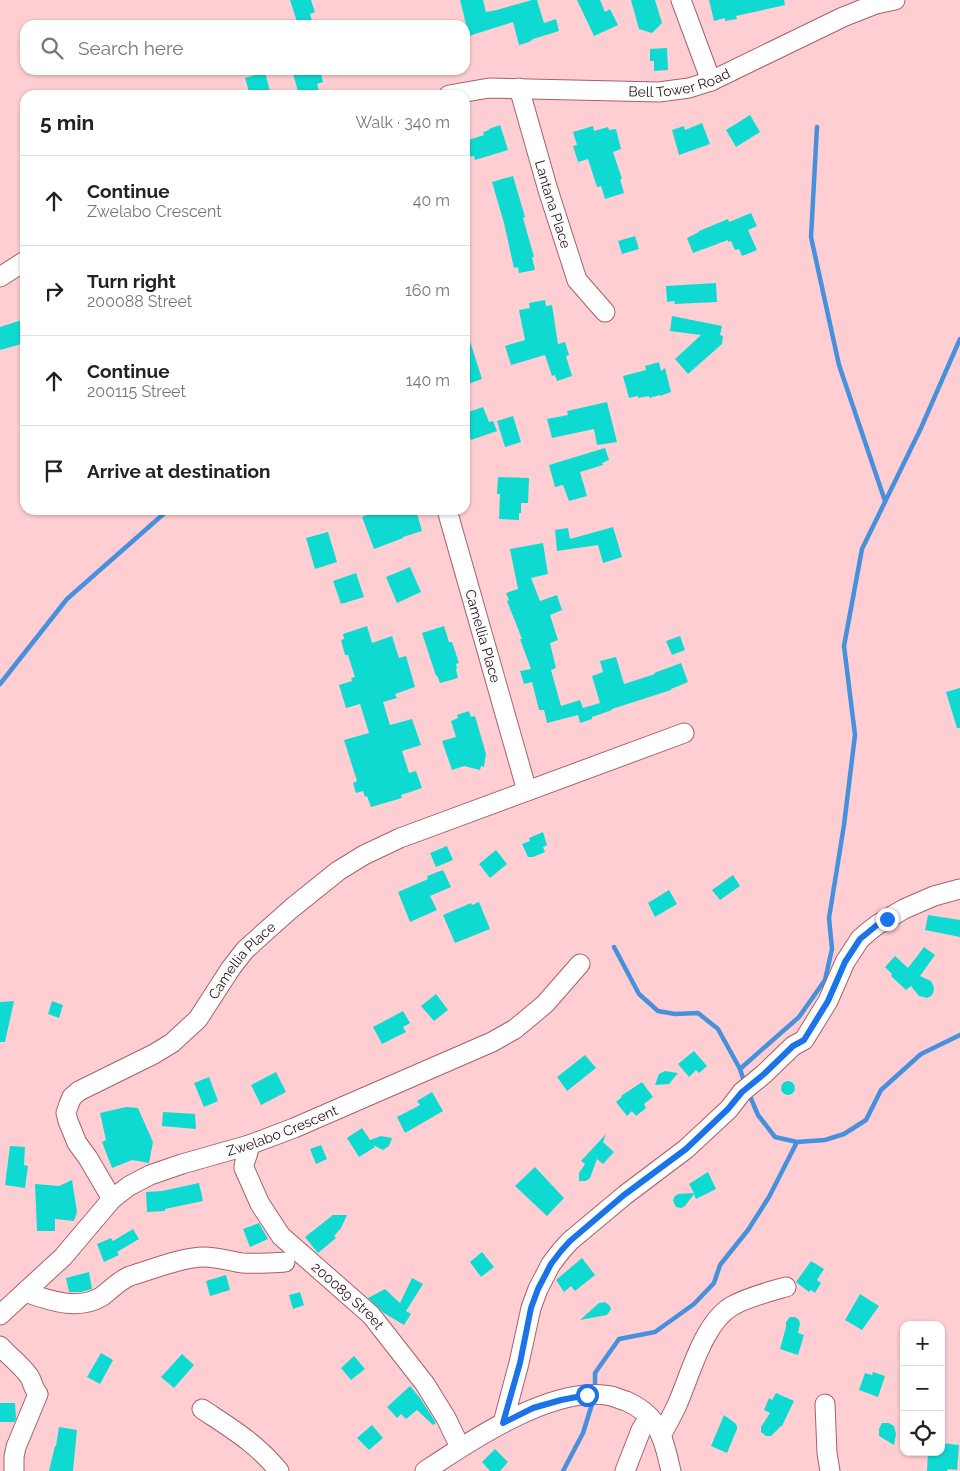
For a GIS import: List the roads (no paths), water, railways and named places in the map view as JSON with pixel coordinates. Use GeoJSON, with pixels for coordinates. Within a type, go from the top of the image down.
{"type":"FeatureCollection","features":[{"type":"Feature","properties":{"kind":"street"},"geometry":{"type":"LineString","coordinates":[[682,0],[711,81]]}},
{"type":"Feature","properties":{"kind":"street","name":"Bell Tower Road"},"geometry":{"type":"LineString","coordinates":[[470,92],[490,88],[519,88],[659,92],[689,88],[711,81],[843,17],[876,4],[895,0]]}},
{"type":"Feature","properties":{"kind":"street","name":"Lantana Place"},"geometry":{"type":"LineString","coordinates":[[519,88],[548,190],[577,280],[605,312]]}},
{"type":"Feature","properties":{"kind":"street"},"geometry":{"type":"LineString","coordinates":[[0,277],[20,264]]}},
{"type":"Feature","properties":{"kind":"street","name":"Camellia Place"},"geometry":{"type":"LineString","coordinates":[[448,515],[527,790]]}},
{"type":"Feature","properties":{"kind":"street","name":"Camellia Place"},"geometry":{"type":"LineString","coordinates":[[112,1199],[71,1131],[66,1112],[72,1097],[79,1091],[172,1044],[198,1019],[245,950],[292,908],[338,871],[364,855],[400,838],[684,733]]}},
{"type":"Feature","properties":{"kind":"street"},"geometry":{"type":"LineString","coordinates":[[503,1423],[520,1363],[531,1308],[551,1264],[570,1241],[624,1195],[686,1149],[747,1088],[793,1046],[804,1040],[828,1001],[845,962],[860,939],[877,925],[904,909],[934,896],[960,889]]}},
{"type":"Feature","properties":{"kind":"street","name":"Zwelabo Crescent"},"geometry":{"type":"LineString","coordinates":[[0,1315],[63,1257],[112,1199],[129,1186],[150,1175],[249,1145],[294,1128],[492,1042],[515,1029],[545,1004],[580,964]]}},
{"type":"Feature","properties":{"kind":"street","name":"200089 Street"},"geometry":{"type":"LineString","coordinates":[[249,1145],[244,1168],[260,1204],[272,1224],[291,1246],[371,1315],[426,1384],[460,1447]]}},
{"type":"Feature","properties":{"kind":"street"},"geometry":{"type":"LineString","coordinates":[[24,1292],[49,1300],[73,1304],[92,1301],[130,1276],[188,1259],[202,1257],[263,1264],[285,1262]]}},
{"type":"Feature","properties":{"kind":"street"},"geometry":{"type":"LineString","coordinates":[[661,1436],[676,1406],[696,1357],[710,1329],[718,1318],[733,1305],[786,1286]]}},
{"type":"Feature","properties":{"kind":"street"},"geometry":{"type":"LineString","coordinates":[[0,1346],[30,1378],[34,1385],[34,1390],[38,1394],[16,1446],[14,1471]]}},
{"type":"Feature","properties":{"kind":"street"},"geometry":{"type":"LineString","coordinates":[[425,1471],[460,1447],[533,1408],[587,1395],[611,1396],[631,1404],[649,1416],[661,1436],[670,1471]]}},
{"type":"Feature","properties":{"kind":"street"},"geometry":{"type":"LineString","coordinates":[[825,1404],[827,1453],[830,1471]]}},
{"type":"Feature","properties":{"kind":"street"},"geometry":{"type":"LineString","coordinates":[[202,1409],[242,1435],[265,1455],[278,1471]]}},
{"type":"Feature","properties":{"kind":"street"},"geometry":{"type":"LineString","coordinates":[[625,1471],[640,1430],[649,1416]]}},
{"type":"Feature","properties":{"kind":"waterway"},"geometry":{"type":"LineString","coordinates":[[817,127],[811,237],[839,365],[885,501]]}},
{"type":"Feature","properties":{"kind":"waterway"},"geometry":{"type":"LineString","coordinates":[[740,1069],[799,1017],[825,980],[832,949],[829,918],[844,825],[855,735],[844,646],[862,549],[921,428],[960,339]]}},
{"type":"Feature","properties":{"kind":"waterway"},"geometry":{"type":"LineString","coordinates":[[0,684],[67,599],[162,515]]}},
{"type":"Feature","properties":{"kind":"waterway"},"geometry":{"type":"LineString","coordinates":[[614,947],[639,994],[658,1011],[675,1014],[698,1013],[718,1029],[740,1069],[745,1084]]}},
{"type":"Feature","properties":{"kind":"waterway"},"geometry":{"type":"LineString","coordinates":[[595,1386],[595,1373],[619,1339],[655,1332],[694,1304],[714,1283],[720,1265],[748,1230],[769,1197],[797,1142],[825,1140],[844,1134],[866,1120],[881,1090],[921,1054],[960,1035]]}},
{"type":"Feature","properties":{"kind":"waterway"},"geometry":{"type":"LineString","coordinates":[[749,1094],[758,1115],[775,1137],[797,1142]]}},
{"type":"Feature","properties":{"kind":"waterway"},"geometry":{"type":"LineString","coordinates":[[563,1471],[583,1433],[593,1401]]}}]}
